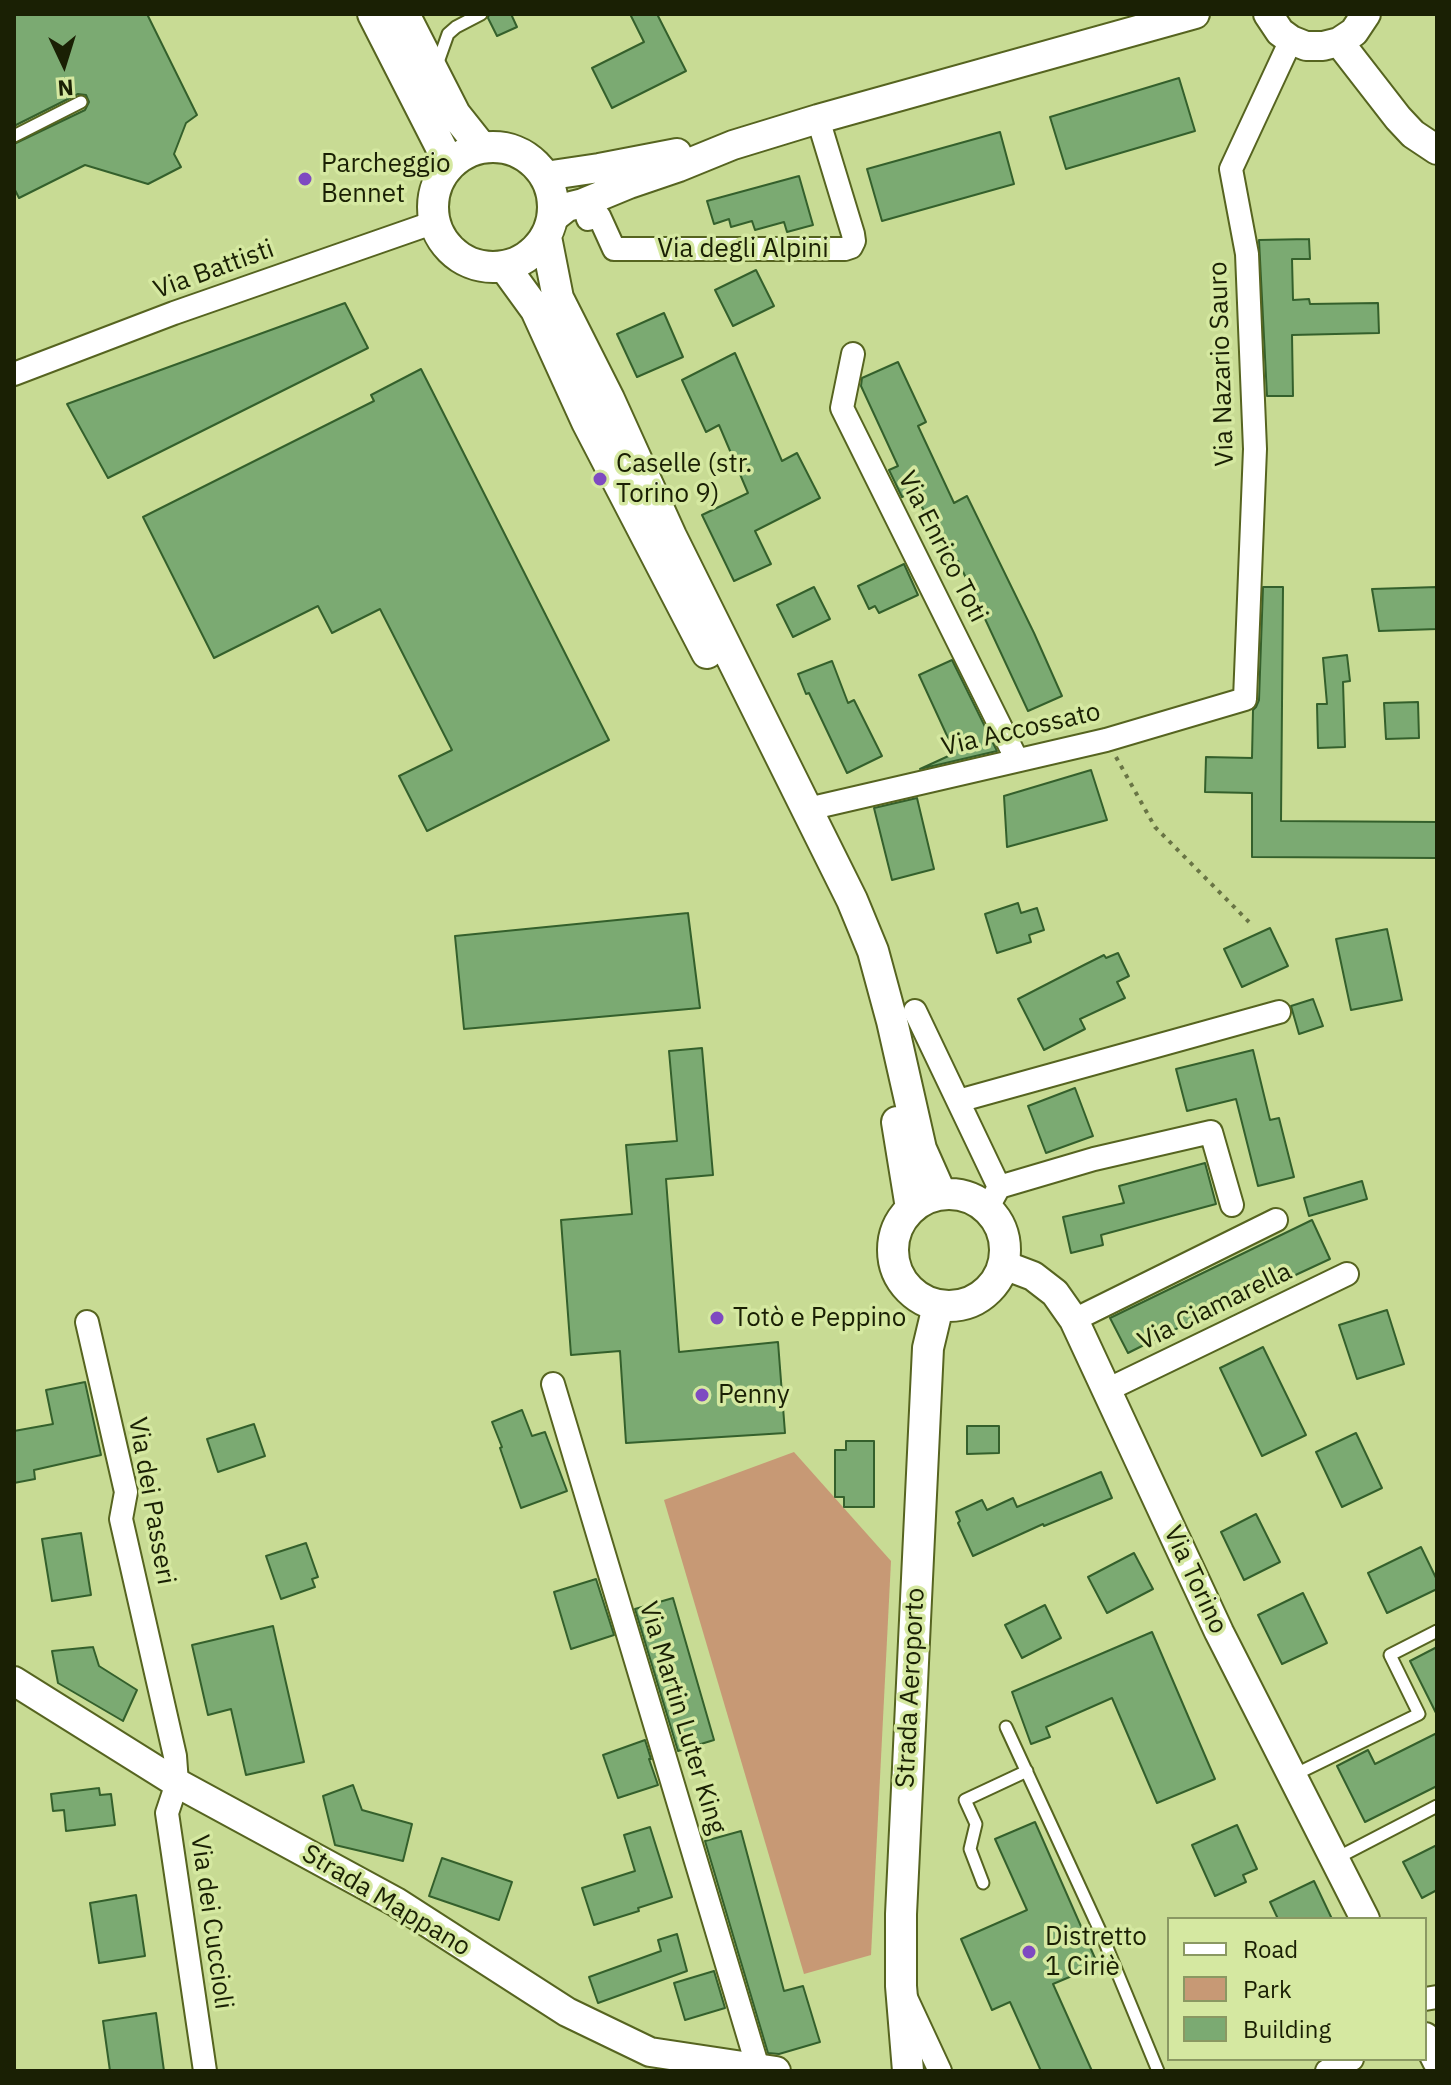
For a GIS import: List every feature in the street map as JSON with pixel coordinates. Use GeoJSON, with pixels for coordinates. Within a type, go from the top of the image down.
{"type":"FeatureCollection","features":[{"type":"Feature","properties":{"kind":"main road"},"geometry":{"type":"LineString","coordinates":[[390,25],[435,74],[455,114],[482,148]]}},
{"type":"Feature","properties":{"kind":"main road"},"geometry":{"type":"LineString","coordinates":[[390,25],[450,165]]}},
{"type":"Feature","properties":{"kind":"main road"},"geometry":{"type":"LineString","coordinates":[[549,227],[535,250],[521,260],[504,266],[486,267],[469,262],[454,252],[442,238],[435,222],[433,202],[438,182],[450,165],[465,154],[496,147],[524,156],[545,176],[553,204],[549,227],[558,298],[609,399],[671,536],[852,900],[873,951],[921,1149],[941,1194]]}},
{"type":"Feature","properties":{"kind":"main road"},"geometry":{"type":"LineString","coordinates":[[504,266],[536,310],[587,422],[809,850],[839,915],[860,971],[876,1034],[899,1134],[911,1208]]}},
{"type":"Feature","properties":{"kind":"main road"},"geometry":{"type":"LineString","coordinates":[[941,1194],[993,1198],[1005,1245],[1004,1265],[997,1280],[986,1293],[955,1307],[938,1306],[922,1300],[899,1277],[893,1262],[892,1247],[901,1219],[925,1199],[941,1194]]}},
{"type":"Feature","properties":{"kind":"main road","name":"Strada Aeroporto"},"geometry":{"type":"LineString","coordinates":[[908,2071],[901,1986],[901,1914],[928,1348],[938,1306]]}},
{"type":"Feature","properties":{"kind":"street"},"geometry":{"type":"LineString","coordinates":[[549,227],[567,207],[733,145],[1195,14]]}},
{"type":"Feature","properties":{"kind":"street"},"geometry":{"type":"LineString","coordinates":[[1268,14],[1280,32],[1306,46],[1339,42],[1354,32],[1366,14]]}},
{"type":"Feature","properties":{"kind":"street","name":"Via Nazario Sauro"},"geometry":{"type":"LineString","coordinates":[[1245,699],[1255,449],[1247,254],[1231,169],[1291,40]]}},
{"type":"Feature","properties":{"kind":"street"},"geometry":{"type":"LineString","coordinates":[[1339,42],[1398,118],[1413,134],[1437,150]]}},
{"type":"Feature","properties":{"kind":"street","name":"Via degli Alpini"},"geometry":{"type":"LineString","coordinates":[[583,203],[588,219],[599,216],[614,249],[851,247],[853,234],[818,119]]}},
{"type":"Feature","properties":{"kind":"street"},"geometry":{"type":"LineString","coordinates":[[545,176],[733,145]]}},
{"type":"Feature","properties":{"kind":"street","name":"Via Battisti"},"geometry":{"type":"LineString","coordinates":[[14,374],[174,313],[435,222]]}},
{"type":"Feature","properties":{"kind":"street","name":"Via Enrico Toti"},"geometry":{"type":"LineString","coordinates":[[853,354],[842,408],[1017,760]]}},
{"type":"Feature","properties":{"kind":"street","name":"Via Accossato"},"geometry":{"type":"LineString","coordinates":[[808,809],[1106,740],[1245,699]]}},
{"type":"Feature","properties":{"kind":"street"},"geometry":{"type":"LineString","coordinates":[[915,1011],[958,1101],[993,1198],[1094,1159],[1211,1132],[1232,1205]]}},
{"type":"Feature","properties":{"kind":"street"},"geometry":{"type":"LineString","coordinates":[[958,1101],[1279,1012]]}},
{"type":"Feature","properties":{"kind":"street"},"geometry":{"type":"LineString","coordinates":[[1074,1320],[1276,1220]]}},
{"type":"Feature","properties":{"kind":"street","name":"Via Torino"},"geometry":{"type":"LineString","coordinates":[[1004,1265],[1033,1276],[1055,1293],[1074,1320],[1219,1632],[1364,1917]]}},
{"type":"Feature","properties":{"kind":"street","name":"Via Ciamarella"},"geometry":{"type":"LineString","coordinates":[[1107,1390],[1347,1274]]}},
{"type":"Feature","properties":{"kind":"street","name":"Via dei Passeri"},"geometry":{"type":"LineString","coordinates":[[87,1322],[126,1492],[121,1519],[175,1756],[177,1783]]}},
{"type":"Feature","properties":{"kind":"street","name":"Via Martin Luter King"},"geometry":{"type":"LineString","coordinates":[[553,1384],[767,2070]]}},
{"type":"Feature","properties":{"kind":"street","name":"Strada Mappano"},"geometry":{"type":"LineString","coordinates":[[14,1681],[177,1783],[396,1902],[567,2012],[650,2052],[767,2070]]}},
{"type":"Feature","properties":{"kind":"street","name":"Via dei Cuccioli"},"geometry":{"type":"LineString","coordinates":[[177,1783],[167,1813],[205,2071]]}},
{"type":"Feature","properties":{"kind":"street"},"geometry":{"type":"LineString","coordinates":[[901,1986],[940,2071]]}},
{"type":"Feature","properties":{"kind":"street"},"geometry":{"type":"LineString","coordinates":[[1427,2041],[1437,2061]]}},
{"type":"Feature","properties":{"kind":"street"},"geometry":{"type":"LineString","coordinates":[[1327,2071],[1348,2061]]}},
{"type":"Feature","properties":{"kind":"lane"},"geometry":{"type":"LineString","coordinates":[[435,74],[448,34],[481,14]]}},
{"type":"Feature","properties":{"kind":"lane"},"geometry":{"type":"LineString","coordinates":[[14,136],[81,102]]}},
{"type":"Feature","properties":{"kind":"lane"},"geometry":{"type":"LineString","coordinates":[[1292,1776],[1419,1714],[1390,1655],[1437,1631]]}},
{"type":"Feature","properties":{"kind":"lane"},"geometry":{"type":"LineString","coordinates":[[1006,1727],[1101,1933],[1158,2071]]}},
{"type":"Feature","properties":{"kind":"lane"},"geometry":{"type":"LineString","coordinates":[[983,1883],[970,1849],[976,1824],[965,1800],[1027,1771]]}},
{"type":"Feature","properties":{"kind":"lane"},"geometry":{"type":"LineString","coordinates":[[1335,1860],[1437,1806]]}},
{"type":"Feature","properties":{"kind":"path"},"geometry":{"type":"LineString","coordinates":[[1106,740],[1155,827],[1249,922]]}},
{"type":"Feature","properties":{"kind":"green space"},"geometry":{"type":"Polygon","coordinates":[[[794,1452],[891,1561],[871,1955],[804,1974],[664,1500],[794,1452]]]}},
{"type":"Feature","properties":{"kind":"building"},"geometry":{"type":"Polygon","coordinates":[[[14,14],[147,14],[197,115],[186,123],[174,154],[181,167],[148,184],[85,165],[19,198],[14,188],[14,144],[85,110],[89,102],[86,95],[78,94],[14,126],[14,14]]]}},
{"type":"Feature","properties":{"kind":"building"},"geometry":{"type":"Polygon","coordinates":[[[489,14],[511,14],[517,27],[497,36],[489,14]]]}},
{"type":"Feature","properties":{"kind":"building"},"geometry":{"type":"Polygon","coordinates":[[[630,14],[657,14],[686,71],[612,108],[592,68],[644,42],[630,14]]]}},
{"type":"Feature","properties":{"kind":"building"},"geometry":{"type":"Polygon","coordinates":[[[1179,78],[1195,131],[1066,169],[1050,117],[1179,78]]]}},
{"type":"Feature","properties":{"kind":"building"},"geometry":{"type":"Polygon","coordinates":[[[1000,132],[1014,184],[882,221],[867,169],[1000,132]]]}},
{"type":"Feature","properties":{"kind":"building"},"geometry":{"type":"Polygon","coordinates":[[[799,176],[813,225],[787,232],[784,222],[755,230],[752,221],[731,227],[729,219],[714,224],[707,201],[799,176]]]}},
{"type":"Feature","properties":{"kind":"building"},"geometry":{"type":"Polygon","coordinates":[[[1309,239],[1310,259],[1292,259],[1293,300],[1309,299],[1310,304],[1378,303],[1379,333],[1292,335],[1293,396],[1267,396],[1259,240],[1309,239]]]}},
{"type":"Feature","properties":{"kind":"building"},"geometry":{"type":"Polygon","coordinates":[[[756,270],[774,306],[733,326],[715,290],[756,270]]]}},
{"type":"Feature","properties":{"kind":"building"},"geometry":{"type":"Polygon","coordinates":[[[345,303],[368,348],[108,478],[67,404],[345,303]]]}},
{"type":"Feature","properties":{"kind":"building"},"geometry":{"type":"Polygon","coordinates":[[[664,313],[683,357],[637,377],[617,334],[664,313]]]}},
{"type":"Feature","properties":{"kind":"building"},"geometry":{"type":"Polygon","coordinates":[[[735,353],[782,461],[797,453],[820,498],[755,531],[771,564],[734,581],[702,515],[748,493],[719,425],[706,432],[682,380],[735,353]]]}},
{"type":"Feature","properties":{"kind":"building"},"geometry":{"type":"Polygon","coordinates":[[[898,362],[926,422],[918,426],[954,503],[967,496],[1062,696],[1028,711],[958,561],[951,565],[914,491],[902,497],[889,470],[898,466],[861,386],[862,378],[898,362]]]}},
{"type":"Feature","properties":{"kind":"building"},"geometry":{"type":"Polygon","coordinates":[[[421,369],[609,740],[427,831],[399,776],[452,750],[380,609],[332,633],[318,606],[214,658],[143,517],[374,401],[371,395],[421,369]]]}},
{"type":"Feature","properties":{"kind":"building"},"geometry":{"type":"Polygon","coordinates":[[[904,564],[918,595],[879,613],[875,606],[869,609],[858,586],[904,564]]]}},
{"type":"Feature","properties":{"kind":"building"},"geometry":{"type":"Polygon","coordinates":[[[814,587],[830,619],[793,637],[777,605],[814,587]]]}},
{"type":"Feature","properties":{"kind":"building"},"geometry":{"type":"Polygon","coordinates":[[[1263,587],[1283,587],[1281,821],[1437,822],[1437,858],[1252,857],[1252,793],[1205,792],[1206,757],[1252,758],[1253,710],[1259,700],[1263,587]]]}},
{"type":"Feature","properties":{"kind":"building"},"geometry":{"type":"Polygon","coordinates":[[[1437,587],[1437,629],[1379,631],[1372,589],[1437,587]]]}},
{"type":"Feature","properties":{"kind":"building"},"geometry":{"type":"Polygon","coordinates":[[[1347,655],[1350,681],[1343,682],[1345,747],[1318,748],[1317,704],[1327,704],[1323,658],[1347,655]]]}},
{"type":"Feature","properties":{"kind":"building"},"geometry":{"type":"Polygon","coordinates":[[[952,660],[997,751],[920,769],[955,753],[919,675],[952,660]]]}},
{"type":"Feature","properties":{"kind":"building"},"geometry":{"type":"Polygon","coordinates":[[[832,661],[848,703],[854,700],[882,756],[847,773],[798,674],[832,661]]]}},
{"type":"Feature","properties":{"kind":"building"},"geometry":{"type":"Polygon","coordinates":[[[1418,702],[1419,738],[1386,739],[1384,703],[1418,702]]]}},
{"type":"Feature","properties":{"kind":"building"},"geometry":{"type":"Polygon","coordinates":[[[1091,770],[1107,820],[1007,847],[1004,796],[1091,770]]]}},
{"type":"Feature","properties":{"kind":"building"},"geometry":{"type":"Polygon","coordinates":[[[917,798],[934,869],[892,880],[874,808],[917,798]]]}},
{"type":"Feature","properties":{"kind":"building"},"geometry":{"type":"Polygon","coordinates":[[[1018,903],[1021,913],[1037,908],[1044,930],[1029,935],[1031,942],[997,953],[985,914],[1018,903]]]}},
{"type":"Feature","properties":{"kind":"building"},"geometry":{"type":"Polygon","coordinates":[[[688,913],[700,1008],[464,1029],[455,936],[688,913]]]}},
{"type":"Feature","properties":{"kind":"building"},"geometry":{"type":"Polygon","coordinates":[[[1270,928],[1288,966],[1242,987],[1224,949],[1270,928]]]}},
{"type":"Feature","properties":{"kind":"building"},"geometry":{"type":"Polygon","coordinates":[[[1387,929],[1402,1000],[1351,1010],[1336,939],[1387,929]]]}},
{"type":"Feature","properties":{"kind":"building"},"geometry":{"type":"Polygon","coordinates":[[[1118,953],[1129,976],[1117,982],[1125,998],[1080,1019],[1085,1029],[1044,1050],[1018,999],[1104,955],[1106,958],[1118,953]]]}},
{"type":"Feature","properties":{"kind":"building"},"geometry":{"type":"Polygon","coordinates":[[[1313,999],[1323,1026],[1299,1034],[1291,1006],[1313,999]]]}},
{"type":"Feature","properties":{"kind":"building"},"geometry":{"type":"Polygon","coordinates":[[[702,1048],[713,1175],[666,1179],[679,1352],[778,1342],[785,1433],[626,1443],[620,1351],[571,1355],[561,1220],[632,1214],[626,1145],[677,1141],[669,1051],[702,1048]]]}},
{"type":"Feature","properties":{"kind":"building"},"geometry":{"type":"Polygon","coordinates":[[[1253,1050],[1270,1120],[1279,1118],[1294,1177],[1258,1186],[1236,1099],[1187,1111],[1176,1069],[1253,1050]]]}},
{"type":"Feature","properties":{"kind":"building"},"geometry":{"type":"Polygon","coordinates":[[[1075,1088],[1093,1136],[1046,1153],[1028,1106],[1075,1088]]]}},
{"type":"Feature","properties":{"kind":"building"},"geometry":{"type":"Polygon","coordinates":[[[1205,1163],[1216,1204],[1101,1235],[1103,1245],[1071,1253],[1063,1217],[1124,1203],[1119,1186],[1205,1163]]]}},
{"type":"Feature","properties":{"kind":"building"},"geometry":{"type":"Polygon","coordinates":[[[1362,1181],[1367,1199],[1309,1216],[1304,1198],[1362,1181]]]}},
{"type":"Feature","properties":{"kind":"building"},"geometry":{"type":"Polygon","coordinates":[[[1312,1220],[1330,1259],[1274,1285],[1272,1281],[1128,1353],[1110,1318],[1312,1220]]]}},
{"type":"Feature","properties":{"kind":"building"},"geometry":{"type":"Polygon","coordinates":[[[1387,1310],[1404,1364],[1357,1379],[1339,1325],[1387,1310]]]}},
{"type":"Feature","properties":{"kind":"building"},"geometry":{"type":"Polygon","coordinates":[[[1263,1347],[1306,1435],[1262,1456],[1220,1368],[1263,1347]]]}},
{"type":"Feature","properties":{"kind":"building"},"geometry":{"type":"Polygon","coordinates":[[[85,1382],[101,1455],[34,1470],[35,1479],[14,1483],[14,1431],[53,1424],[46,1390],[85,1382]]]}},
{"type":"Feature","properties":{"kind":"building"},"geometry":{"type":"Polygon","coordinates":[[[522,1410],[532,1436],[545,1432],[567,1491],[521,1508],[492,1422],[522,1410]]]}},
{"type":"Feature","properties":{"kind":"building"},"geometry":{"type":"Polygon","coordinates":[[[254,1424],[265,1456],[218,1472],[207,1439],[254,1424]]]}},
{"type":"Feature","properties":{"kind":"building"},"geometry":{"type":"Polygon","coordinates":[[[967,1426],[999,1426],[999,1453],[967,1454],[967,1426]]]}},
{"type":"Feature","properties":{"kind":"building"},"geometry":{"type":"Polygon","coordinates":[[[1356,1433],[1382,1488],[1342,1507],[1316,1452],[1356,1433]]]}},
{"type":"Feature","properties":{"kind":"building"},"geometry":{"type":"Polygon","coordinates":[[[846,1441],[874,1441],[874,1507],[844,1507],[844,1497],[835,1497],[835,1450],[846,1450],[846,1441]]]}},
{"type":"Feature","properties":{"kind":"building"},"geometry":{"type":"Polygon","coordinates":[[[1101,1472],[1112,1498],[1043,1524],[973,1556],[956,1512],[982,1500],[987,1510],[1013,1498],[1017,1507],[1101,1472]]]}},
{"type":"Feature","properties":{"kind":"building"},"geometry":{"type":"Polygon","coordinates":[[[1256,1514],[1280,1562],[1244,1580],[1221,1532],[1256,1514]]]}},
{"type":"Feature","properties":{"kind":"building"},"geometry":{"type":"Polygon","coordinates":[[[81,1533],[91,1595],[52,1601],[42,1539],[81,1533]]]}},
{"type":"Feature","properties":{"kind":"building"},"geometry":{"type":"Polygon","coordinates":[[[306,1543],[318,1577],[312,1579],[315,1587],[281,1599],[266,1556],[306,1543]]]}},
{"type":"Feature","properties":{"kind":"building"},"geometry":{"type":"Polygon","coordinates":[[[1421,1547],[1437,1580],[1437,1589],[1387,1613],[1368,1573],[1421,1547]]]}},
{"type":"Feature","properties":{"kind":"building"},"geometry":{"type":"Polygon","coordinates":[[[1134,1553],[1153,1589],[1107,1613],[1088,1577],[1134,1553]]]}},
{"type":"Feature","properties":{"kind":"building"},"geometry":{"type":"Polygon","coordinates":[[[596,1579],[614,1635],[571,1649],[554,1592],[596,1579]]]}},
{"type":"Feature","properties":{"kind":"building"},"geometry":{"type":"Polygon","coordinates":[[[1303,1593],[1327,1643],[1282,1664],[1258,1615],[1303,1593]]]}},
{"type":"Feature","properties":{"kind":"building"},"geometry":{"type":"Polygon","coordinates":[[[673,1598],[714,1740],[678,1751],[635,1609],[673,1598]]]}},
{"type":"Feature","properties":{"kind":"building"},"geometry":{"type":"Polygon","coordinates":[[[1045,1605],[1061,1638],[1022,1658],[1005,1625],[1045,1605]]]}},
{"type":"Feature","properties":{"kind":"building"},"geometry":{"type":"Polygon","coordinates":[[[273,1626],[304,1762],[246,1775],[231,1709],[208,1715],[192,1645],[273,1626]]]}},
{"type":"Feature","properties":{"kind":"building"},"geometry":{"type":"Polygon","coordinates":[[[1152,1632],[1215,1779],[1157,1803],[1112,1698],[1046,1727],[1050,1737],[1031,1744],[1012,1692],[1152,1632]]]}},
{"type":"Feature","properties":{"kind":"building"},"geometry":{"type":"Polygon","coordinates":[[[93,1647],[99,1666],[137,1690],[123,1721],[58,1683],[52,1651],[93,1647]]]}},
{"type":"Feature","properties":{"kind":"building"},"geometry":{"type":"Polygon","coordinates":[[[1437,1647],[1437,1715],[1410,1661],[1437,1647]]]}},
{"type":"Feature","properties":{"kind":"building"},"geometry":{"type":"Polygon","coordinates":[[[1437,1733],[1437,1786],[1365,1822],[1337,1766],[1368,1750],[1375,1764],[1437,1733]]]}},
{"type":"Feature","properties":{"kind":"building"},"geometry":{"type":"Polygon","coordinates":[[[645,1740],[658,1785],[618,1798],[603,1755],[645,1740]]]}},
{"type":"Feature","properties":{"kind":"building"},"geometry":{"type":"Polygon","coordinates":[[[353,1785],[362,1810],[412,1824],[403,1861],[335,1845],[323,1796],[353,1785]]]}},
{"type":"Feature","properties":{"kind":"building"},"geometry":{"type":"Polygon","coordinates":[[[99,1788],[100,1795],[111,1794],[115,1825],[66,1831],[64,1810],[53,1811],[51,1794],[99,1788]]]}},
{"type":"Feature","properties":{"kind":"building","name":"Distretto 1 Ciriè"},"geometry":{"type":"Polygon","coordinates":[[[1035,1822],[1098,1965],[1053,1984],[1092,2071],[1041,2071],[1010,2002],[992,2010],[961,1939],[1027,1910],[995,1839],[1035,1822]]]}},
{"type":"Feature","properties":{"kind":"building"},"geometry":{"type":"Polygon","coordinates":[[[1237,1825],[1257,1869],[1243,1875],[1246,1882],[1215,1896],[1192,1845],[1237,1825]]]}},
{"type":"Feature","properties":{"kind":"building"},"geometry":{"type":"Polygon","coordinates":[[[650,1827],[672,1897],[594,1925],[582,1888],[635,1871],[624,1835],[650,1827]]]}},
{"type":"Feature","properties":{"kind":"building"},"geometry":{"type":"Polygon","coordinates":[[[741,1831],[784,1991],[803,1986],[820,2042],[779,2054],[768,2053],[705,1841],[741,1831]]]}},
{"type":"Feature","properties":{"kind":"building"},"geometry":{"type":"Polygon","coordinates":[[[1437,1845],[1437,1890],[1422,1898],[1403,1862],[1437,1845]]]}},
{"type":"Feature","properties":{"kind":"building"},"geometry":{"type":"Polygon","coordinates":[[[442,1858],[512,1882],[499,1920],[429,1896],[442,1858]]]}},
{"type":"Feature","properties":{"kind":"building"},"geometry":{"type":"Polygon","coordinates":[[[1314,1881],[1331,1917],[1277,1917],[1270,1902],[1314,1881]]]}},
{"type":"Feature","properties":{"kind":"building"},"geometry":{"type":"Polygon","coordinates":[[[136,1895],[145,1956],[99,1963],[90,1903],[136,1895]]]}},
{"type":"Feature","properties":{"kind":"building"},"geometry":{"type":"Polygon","coordinates":[[[677,1934],[687,1971],[598,2003],[589,1977],[661,1951],[658,1940],[677,1934]]]}},
{"type":"Feature","properties":{"kind":"building"},"geometry":{"type":"Polygon","coordinates":[[[714,1971],[725,2008],[685,2020],[674,1983],[714,1971]]]}},
{"type":"Feature","properties":{"kind":"building"},"geometry":{"type":"Polygon","coordinates":[[[156,2013],[164,2071],[110,2071],[103,2021],[156,2013]]]}},
{"type":"Feature","properties":{"kind":"place","name":"Parcheggio Bennet"},"geometry":{"type":"Point","coordinates":[305,179]}},
{"type":"Feature","properties":{"kind":"place","name":"Caselle (str. Torino 9)"},"geometry":{"type":"Point","coordinates":[600,479]}},
{"type":"Feature","properties":{"kind":"place","name":"Totò e Peppino"},"geometry":{"type":"Point","coordinates":[717,1318]}},
{"type":"Feature","properties":{"kind":"place","name":"Penny"},"geometry":{"type":"Point","coordinates":[702,1395]}},
{"type":"Feature","properties":{"kind":"place","name":"Distretto 1 Ciriè"},"geometry":{"type":"Point","coordinates":[1029,1952]}}]}
